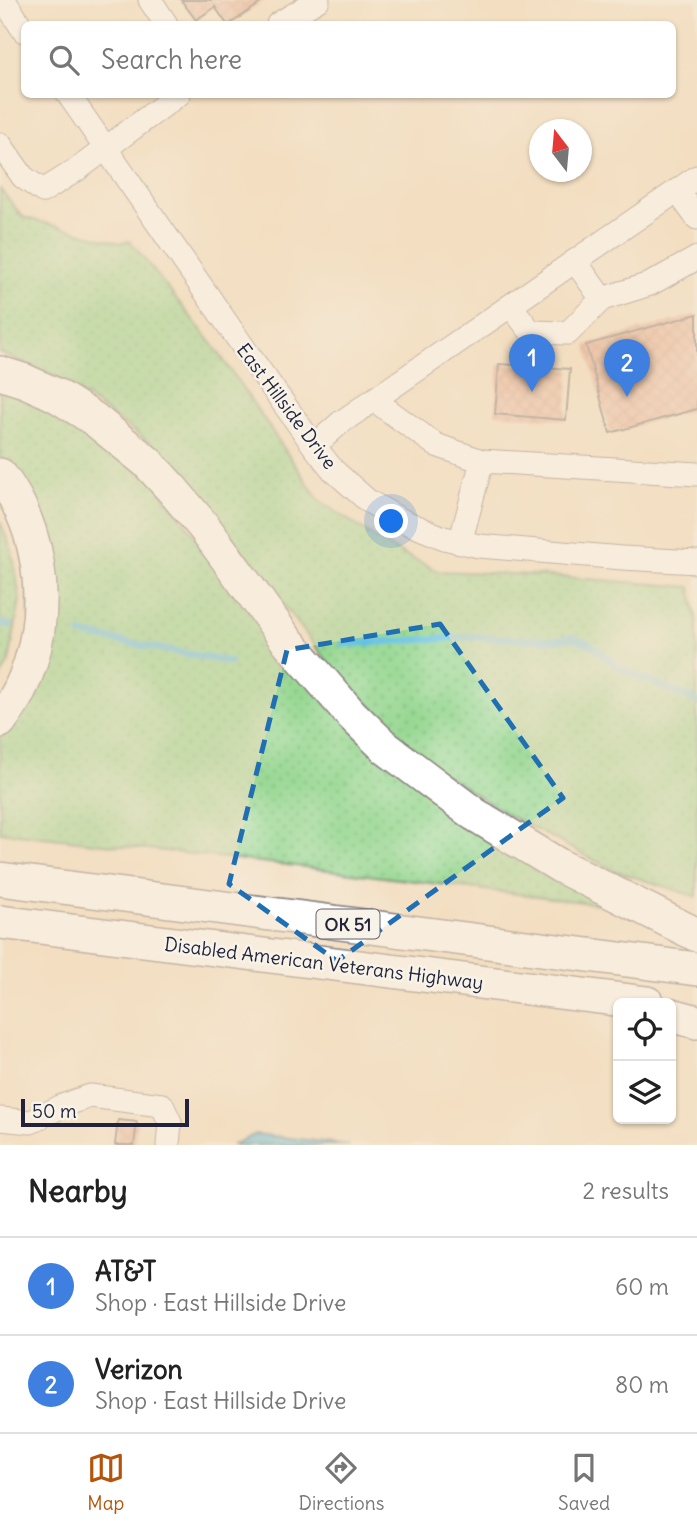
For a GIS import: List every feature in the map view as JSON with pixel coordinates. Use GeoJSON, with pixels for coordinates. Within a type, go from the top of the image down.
{"type":"FeatureCollection","features":[{"type":"Feature","properties":{"kind":"highway"},"geometry":{"type":"LineString","coordinates":[[0,373],[25,381],[85,413],[147,462],[204,527],[285,638],[351,714],[386,748],[474,814],[560,866],[697,935]]}},
{"type":"Feature","properties":{"kind":"highway"},"geometry":{"type":"LineString","coordinates":[[0,475],[26,520],[35,551],[39,584],[35,645],[18,694],[0,721]]}},
{"type":"Feature","properties":{"kind":"highway","name":"OK 51"},"geometry":{"type":"LineString","coordinates":[[0,878],[697,969]]}},
{"type":"Feature","properties":{"kind":"highway","name":"Disabled American Veterans Highway"},"geometry":{"type":"LineString","coordinates":[[0,922],[613,1000]]}},
{"type":"Feature","properties":{"kind":"highway"},"geometry":{"type":"LineString","coordinates":[[676,1007],[697,1010]]}},
{"type":"Feature","properties":{"kind":"highway"},"geometry":{"type":"LineString","coordinates":[[676,1016],[697,1022]]}},
{"type":"Feature","properties":{"kind":"street"},"geometry":{"type":"LineString","coordinates":[[4,0],[21,26]]}},
{"type":"Feature","properties":{"kind":"street"},"geometry":{"type":"LineString","coordinates":[[150,0],[164,21]]}},
{"type":"Feature","properties":{"kind":"street"},"geometry":{"type":"LineString","coordinates":[[283,21],[318,0]]}},
{"type":"Feature","properties":{"kind":"street","name":"East Hillside Drive"},"geometry":{"type":"LineString","coordinates":[[71,98],[314,446],[333,470],[368,501],[403,521],[460,542],[479,546],[697,562]]}},
{"type":"Feature","properties":{"kind":"street"},"geometry":{"type":"LineString","coordinates":[[0,144],[23,177],[43,191],[78,169],[174,98]]}},
{"type":"Feature","properties":{"kind":"street"},"geometry":{"type":"LineString","coordinates":[[314,446],[340,423],[697,177]]}},
{"type":"Feature","properties":{"kind":"street"},"geometry":{"type":"LineString","coordinates":[[677,191],[697,218]]}},
{"type":"Feature","properties":{"kind":"street"},"geometry":{"type":"LineString","coordinates":[[511,306],[531,332],[568,333],[602,299],[650,284],[697,258]]}},
{"type":"Feature","properties":{"kind":"street"},"geometry":{"type":"LineString","coordinates":[[575,261],[602,299]]}},
{"type":"Feature","properties":{"kind":"street"},"geometry":{"type":"LineString","coordinates":[[374,400],[436,445],[482,461],[697,474]]}},
{"type":"Feature","properties":{"kind":"street"},"geometry":{"type":"LineString","coordinates":[[460,542],[482,461]]}},
{"type":"Feature","properties":{"kind":"street"},"geometry":{"type":"LineString","coordinates":[[0,1119],[32,1122],[62,1106],[90,1096],[162,1105],[170,1122],[167,1145]]}},
{"type":"Feature","properties":{"kind":"highlighted area"},"geometry":{"type":"Polygon","coordinates":[[[440,624],[563,798],[337,961],[229,884],[287,650],[440,624]]]}},
{"type":"Feature","properties":{"kind":"green space"},"geometry":{"type":"Polygon","coordinates":[[[0,189],[23,217],[120,243],[130,241],[214,346],[319,500],[387,546],[438,571],[536,575],[691,587],[697,622],[697,897],[613,870],[508,815],[427,763],[331,666],[247,558],[214,510],[154,446],[57,377],[0,353],[0,189]]]}},
{"type":"Feature","properties":{"kind":"green space"},"geometry":{"type":"Polygon","coordinates":[[[0,383],[37,399],[152,479],[269,634],[591,896],[597,904],[0,832],[0,739],[23,708],[37,679],[14,474],[0,457],[0,383]]]}},
{"type":"Feature","properties":{"kind":"green space"},"geometry":{"type":"Polygon","coordinates":[[[0,521],[12,551],[20,600],[9,662],[0,678],[0,521]]]}},
{"type":"Feature","properties":{"kind":"water"},"geometry":{"type":"Polygon","coordinates":[[[256,1134],[349,1145],[232,1145],[256,1134]]]}},
{"type":"Feature","properties":{"kind":"building"},"geometry":{"type":"Polygon","coordinates":[[[181,0],[265,0],[234,21],[225,21],[215,7],[196,20],[181,0]]]}},
{"type":"Feature","properties":{"kind":"building"},"geometry":{"type":"Polygon","coordinates":[[[697,314],[697,409],[610,433],[586,345],[697,314]]]}},
{"type":"Feature","properties":{"kind":"building"},"geometry":{"type":"Polygon","coordinates":[[[499,364],[570,369],[566,420],[495,414],[499,364]]]}},
{"type":"Feature","properties":{"kind":"building"},"geometry":{"type":"Polygon","coordinates":[[[118,1120],[137,1122],[134,1145],[115,1145],[118,1120]]]}},
{"type":"Feature","properties":{"kind":"waterway"},"geometry":{"type":"LineString","coordinates":[[0,623],[10,625]]}},
{"type":"Feature","properties":{"kind":"waterway"},"geometry":{"type":"LineString","coordinates":[[81,634],[230,662]]}},
{"type":"Feature","properties":{"kind":"waterway"},"geometry":{"type":"LineString","coordinates":[[343,644],[471,637],[557,640],[571,637],[590,644],[625,671],[697,701]]}},
{"type":"Feature","properties":{"kind":"place","name":"AT&T"},"geometry":{"type":"Point","coordinates":[532,392]}},
{"type":"Feature","properties":{"kind":"place","name":"Verizon"},"geometry":{"type":"Point","coordinates":[627,397]}}]}
